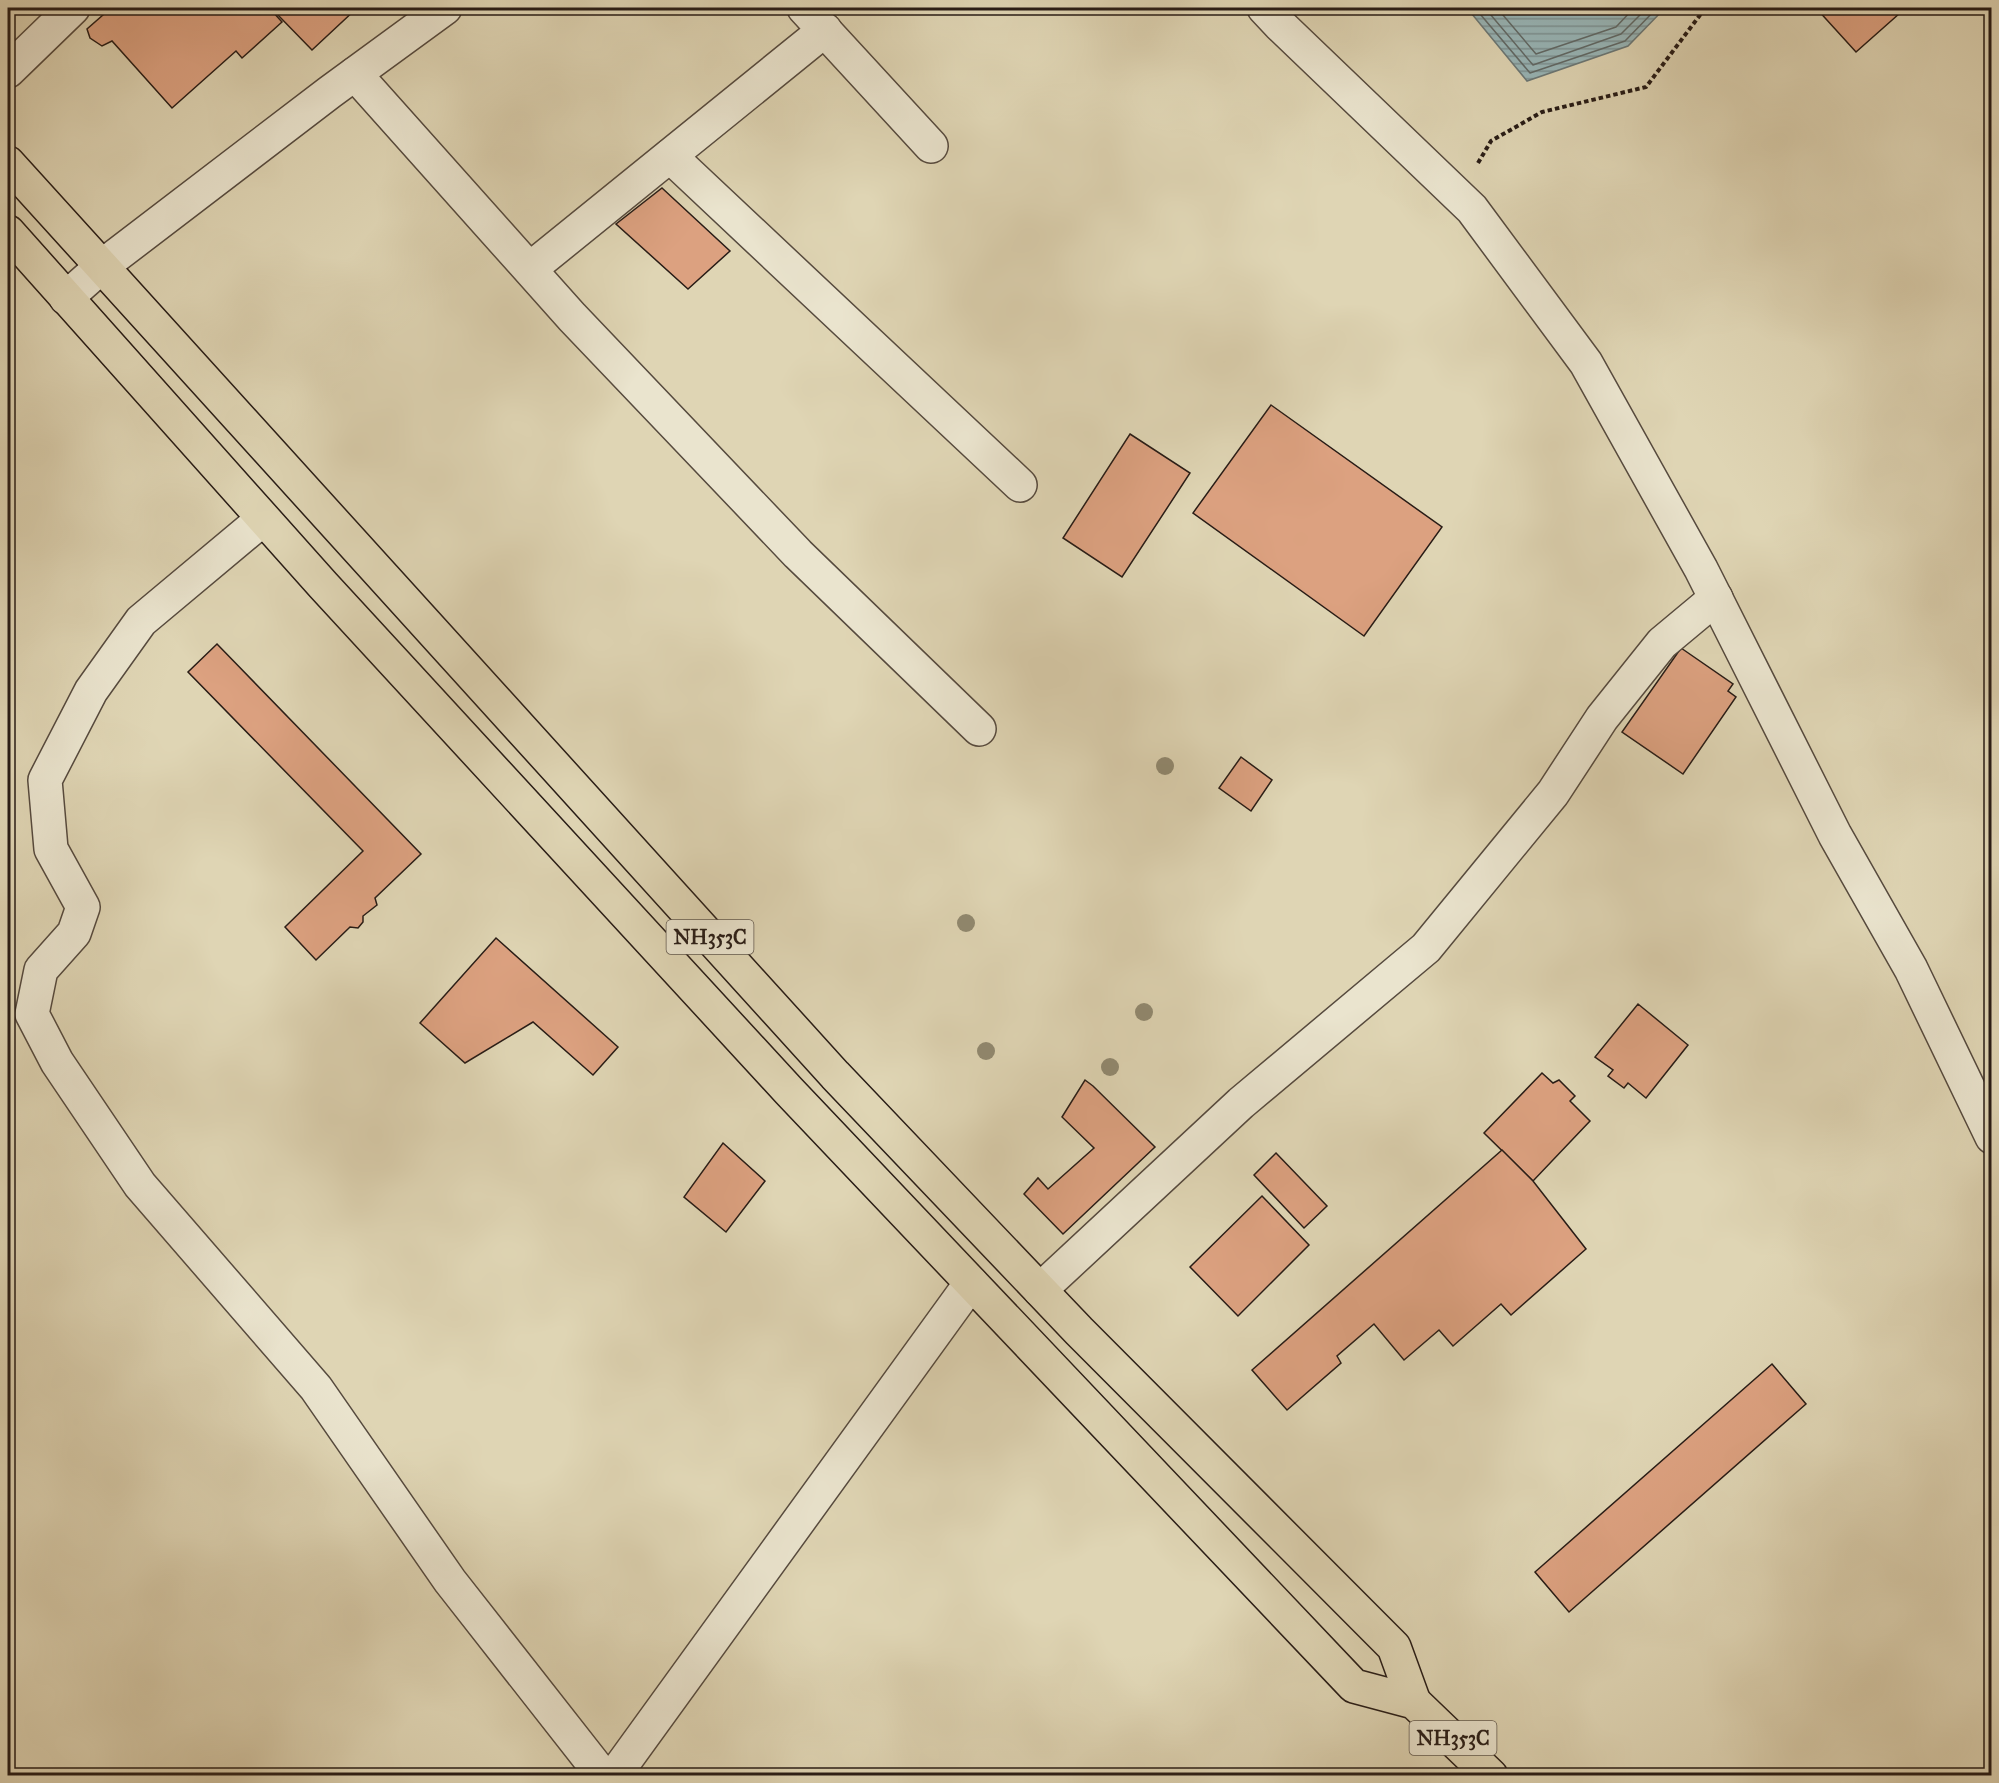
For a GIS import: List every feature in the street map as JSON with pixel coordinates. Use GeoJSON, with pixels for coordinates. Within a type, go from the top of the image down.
{"type":"FeatureCollection","features":[{"type":"Feature","properties":{"kind":"highway","name":"NH353C"},"geometry":{"type":"LineString","coordinates":[[8,163],[835,1075],[1040,1290],[1394,1647],[1414,1702],[1491,1776]]}},
{"type":"Feature","properties":{"kind":"highway","name":"NH353C"},"geometry":{"type":"LineString","coordinates":[[8,232],[263,519],[789,1091],[1354,1686],[1414,1702]]}},
{"type":"Feature","properties":{"kind":"street"},"geometry":{"type":"LineString","coordinates":[[8,71],[73,8]]}},
{"type":"Feature","properties":{"kind":"street"},"geometry":{"type":"LineString","coordinates":[[66,298],[102,267],[445,8]]}},
{"type":"Feature","properties":{"kind":"street"},"geometry":{"type":"LineString","coordinates":[[1264,8],[1472,209],[1586,363],[1716,598],[1835,835],[1911,969],[1992,1137]]}},
{"type":"Feature","properties":{"kind":"street"},"geometry":{"type":"LineString","coordinates":[[530,269],[670,156],[814,19],[931,146]]}},
{"type":"Feature","properties":{"kind":"street"},"geometry":{"type":"LineString","coordinates":[[355,74],[572,317],[798,554],[979,729]]}},
{"type":"Feature","properties":{"kind":"street"},"geometry":{"type":"LineString","coordinates":[[670,156],[1020,485]]}},
{"type":"Feature","properties":{"kind":"street"},"geometry":{"type":"LineString","coordinates":[[263,519],[141,621],[91,691],[45,780],[51,849],[83,907],[74,933],[40,970],[32,1014],[57,1062],[140,1185],[316,1388],[450,1581],[603,1776]]}},
{"type":"Feature","properties":{"kind":"street"},"geometry":{"type":"LineString","coordinates":[[1040,1290],[1241,1103],[1426,948],[1553,794],[1602,718],[1662,643],[1716,598]]}},
{"type":"Feature","properties":{"kind":"street"},"geometry":{"type":"LineString","coordinates":[[615,1776],[971,1283]]}},
{"type":"Feature","properties":{"kind":"path"},"geometry":{"type":"LineString","coordinates":[[1458,196],[1491,141],[1542,112],[1646,87],[1703,11],[1710,8]]}},
{"type":"Feature","properties":{"kind":"water"},"geometry":{"type":"Polygon","coordinates":[[[1467,8],[1665,8],[1628,46],[1527,81],[1467,8]]]}},
{"type":"Feature","properties":{"kind":"building"},"geometry":{"type":"Polygon","coordinates":[[[111,8],[277,8],[273,12],[282,22],[242,58],[236,51],[172,108],[112,41],[102,46],[90,38],[87,29],[111,8]]]}},
{"type":"Feature","properties":{"kind":"building"},"geometry":{"type":"Polygon","coordinates":[[[281,8],[357,8],[312,50],[276,13],[281,8]]]}},
{"type":"Feature","properties":{"kind":"building"},"geometry":{"type":"Polygon","coordinates":[[[1816,8],[1895,8],[1900,13],[1856,52],[1816,8]]]}},
{"type":"Feature","properties":{"kind":"building"},"geometry":{"type":"Polygon","coordinates":[[[662,188],[730,251],[688,289],[616,224],[662,188]]]}},
{"type":"Feature","properties":{"kind":"building"},"geometry":{"type":"Polygon","coordinates":[[[1271,405],[1442,527],[1364,636],[1193,513],[1271,405]]]}},
{"type":"Feature","properties":{"kind":"building"},"geometry":{"type":"Polygon","coordinates":[[[1130,434],[1190,473],[1122,577],[1063,538],[1130,434]]]}},
{"type":"Feature","properties":{"kind":"building"},"geometry":{"type":"Polygon","coordinates":[[[217,644],[421,854],[375,898],[377,905],[363,916],[363,922],[358,928],[350,927],[316,960],[285,927],[363,851],[188,672],[217,644]]]}},
{"type":"Feature","properties":{"kind":"building"},"geometry":{"type":"Polygon","coordinates":[[[1681,648],[1733,684],[1728,691],[1736,697],[1683,774],[1622,732],[1681,648]]]}},
{"type":"Feature","properties":{"kind":"building"},"geometry":{"type":"Polygon","coordinates":[[[1241,757],[1272,780],[1251,811],[1219,788],[1241,757]]]}},
{"type":"Feature","properties":{"kind":"building"},"geometry":{"type":"Polygon","coordinates":[[[496,938],[618,1047],[593,1075],[533,1022],[465,1063],[420,1023],[496,938]]]}},
{"type":"Feature","properties":{"kind":"building"},"geometry":{"type":"Polygon","coordinates":[[[1638,1004],[1688,1045],[1646,1098],[1628,1083],[1624,1088],[1608,1076],[1613,1070],[1595,1057],[1638,1004]]]}},
{"type":"Feature","properties":{"kind":"building"},"geometry":{"type":"Polygon","coordinates":[[[1542,1073],[1553,1083],[1559,1080],[1575,1096],[1570,1101],[1590,1121],[1533,1181],[1484,1133],[1542,1073]]]}},
{"type":"Feature","properties":{"kind":"building"},"geometry":{"type":"Polygon","coordinates":[[[1085,1080],[1155,1147],[1063,1234],[1024,1194],[1038,1178],[1048,1189],[1094,1148],[1062,1117],[1085,1080]]]}},
{"type":"Feature","properties":{"kind":"building"},"geometry":{"type":"Polygon","coordinates":[[[723,1143],[765,1181],[726,1232],[684,1197],[723,1143]]]}},
{"type":"Feature","properties":{"kind":"building"},"geometry":{"type":"Polygon","coordinates":[[[1502,1150],[1533,1181],[1586,1249],[1511,1315],[1501,1304],[1453,1346],[1439,1330],[1404,1360],[1374,1324],[1337,1356],[1341,1363],[1287,1410],[1252,1370],[1502,1150]]]}},
{"type":"Feature","properties":{"kind":"building"},"geometry":{"type":"Polygon","coordinates":[[[1276,1153],[1327,1206],[1304,1228],[1254,1175],[1276,1153]]]}},
{"type":"Feature","properties":{"kind":"building"},"geometry":{"type":"Polygon","coordinates":[[[1262,1196],[1309,1245],[1238,1316],[1190,1267],[1262,1196]]]}},
{"type":"Feature","properties":{"kind":"building"},"geometry":{"type":"Polygon","coordinates":[[[1772,1364],[1806,1404],[1569,1612],[1535,1572],[1772,1364]]]}}]}
